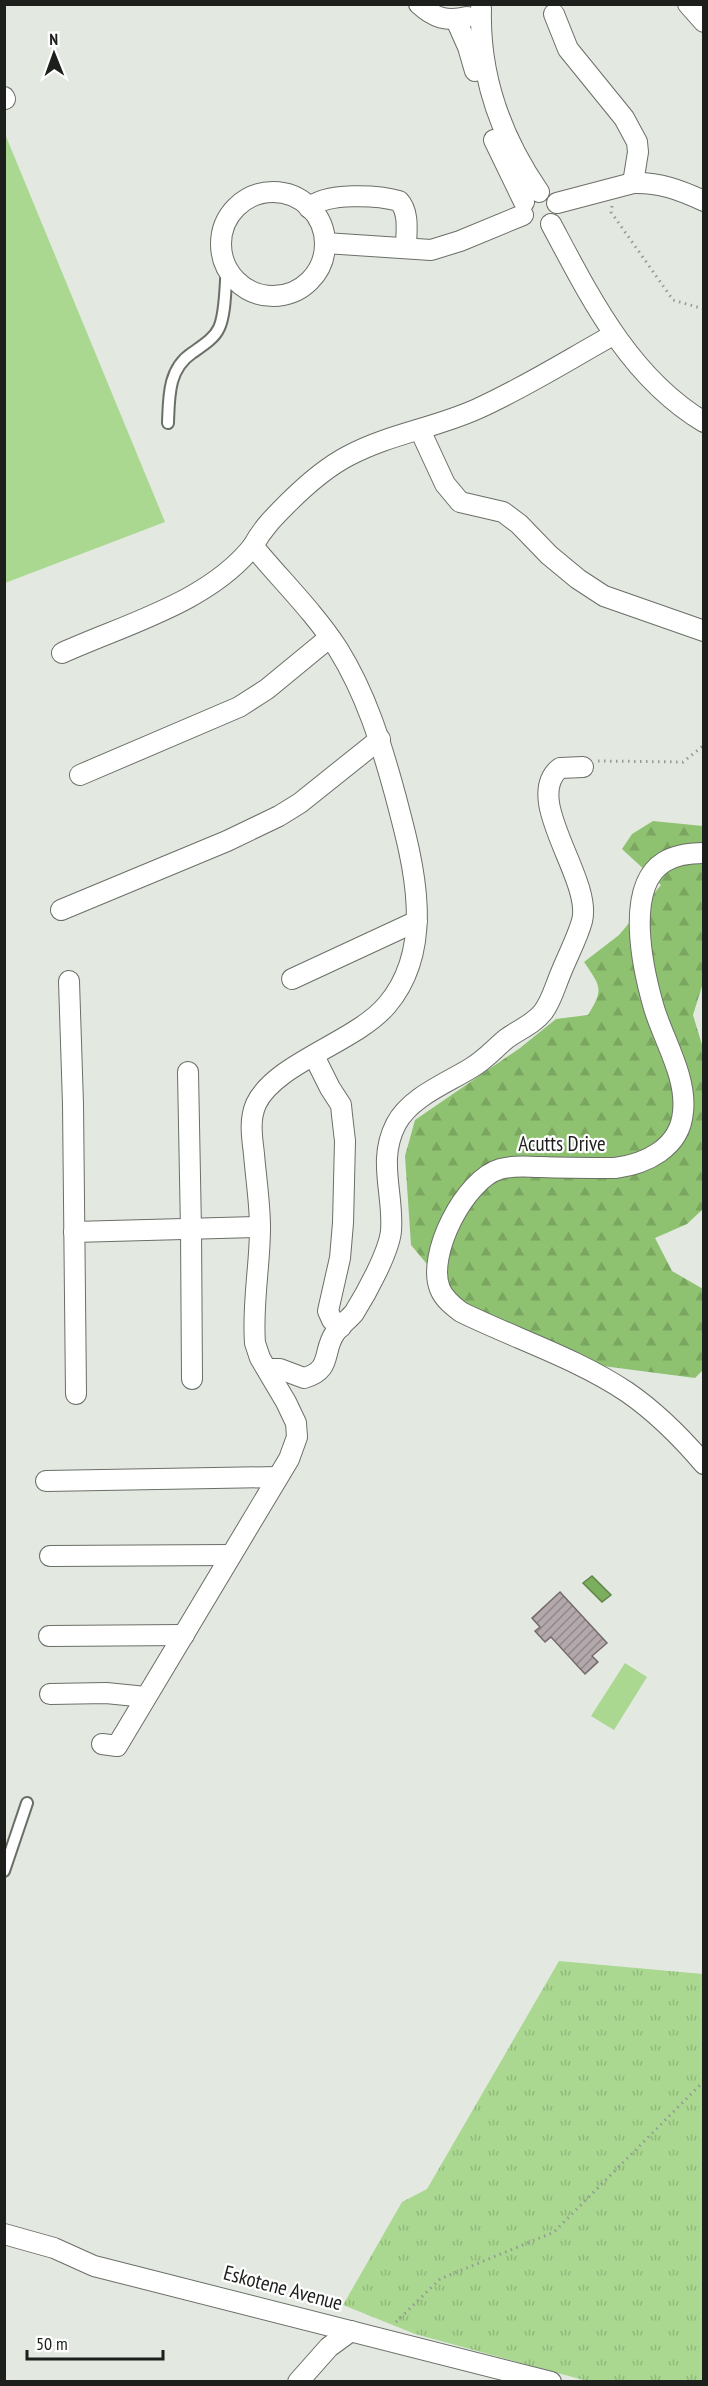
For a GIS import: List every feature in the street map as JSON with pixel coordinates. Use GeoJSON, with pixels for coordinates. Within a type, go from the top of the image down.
{"type":"FeatureCollection","features":[{"type":"Feature","properties":{"kind":"street"},"geometry":{"type":"LineString","coordinates":[[419,4],[429,13],[441,19],[456,20],[469,16],[482,6]]}},
{"type":"Feature","properties":{"kind":"street"},"geometry":{"type":"LineString","coordinates":[[688,4],[704,22]]}},
{"type":"Feature","properties":{"kind":"street"},"geometry":{"type":"LineString","coordinates":[[325,243],[431,250],[440,248],[528,203],[548,193],[557,203],[557,214],[551,224],[545,227],[532,225],[528,203],[511,147],[499,119],[484,62],[480,36],[482,6]]}},
{"type":"Feature","properties":{"kind":"street"},"geometry":{"type":"LineString","coordinates":[[555,14],[568,48],[624,118],[637,142],[638,152],[625,185]]}},
{"type":"Feature","properties":{"kind":"street"},"geometry":{"type":"LineString","coordinates":[[456,20],[468,47],[490,131],[528,203]]}},
{"type":"Feature","properties":{"kind":"street"},"geometry":{"type":"LineString","coordinates":[[557,203],[625,185],[646,182],[668,186],[704,201]]}},
{"type":"Feature","properties":{"kind":"street"},"geometry":{"type":"LineString","coordinates":[[276,193],[291,196],[309,208],[323,228],[325,243],[323,258],[312,278],[294,292],[278,296],[263,295],[248,290],[236,281],[227,268],[222,246],[226,223],[234,210],[246,200],[260,194],[276,193]]}},
{"type":"Feature","properties":{"kind":"street"},"geometry":{"type":"LineString","coordinates":[[309,208],[316,201],[343,197],[389,198],[399,201],[405,209],[406,248]]}},
{"type":"Feature","properties":{"kind":"street"},"geometry":{"type":"LineString","coordinates":[[551,224],[599,314],[613,335],[660,387],[684,409],[704,422]]}},
{"type":"Feature","properties":{"kind":"street"},"geometry":{"type":"LineString","coordinates":[[62,652],[173,605],[221,578],[243,559],[268,523],[318,475],[362,449],[457,418],[492,402],[613,335]]}},
{"type":"Feature","properties":{"kind":"street"},"geometry":{"type":"LineString","coordinates":[[420,430],[445,484],[460,502],[503,512],[519,524],[549,555],[578,579],[604,596],[704,631]]}},
{"type":"Feature","properties":{"kind":"street"},"geometry":{"type":"LineString","coordinates":[[102,1744],[117,1746],[293,1450],[297,1430],[291,1412],[256,1351],[254,1331],[260,1227],[251,1128],[256,1105],[261,1095],[275,1080],[370,1021],[394,997],[409,969],[415,942],[417,921],[412,860],[380,739],[368,708],[342,657],[329,638],[301,601],[253,546]]}},
{"type":"Feature","properties":{"kind":"street"},"geometry":{"type":"LineString","coordinates":[[80,775],[239,707],[275,683],[329,638]]}},
{"type":"Feature","properties":{"kind":"street"},"geometry":{"type":"LineString","coordinates":[[61,910],[279,816],[300,803],[380,739]]}},
{"type":"Feature","properties":{"kind":"street"},"geometry":{"type":"LineString","coordinates":[[268,1369],[280,1369],[304,1378],[320,1372],[332,1339],[353,1313],[387,1247],[391,1222],[385,1156],[395,1124],[412,1105],[483,1060],[507,1039],[541,1015],[549,1000],[576,938],[584,910],[583,898],[547,798],[548,785],[560,768],[583,767]]}},
{"type":"Feature","properties":{"kind":"street","name":"Acutts Drive"},"geometry":{"type":"LineString","coordinates":[[704,853],[676,857],[659,865],[650,877],[641,899],[641,945],[647,980],[681,1085],[683,1113],[672,1140],[656,1156],[629,1167],[514,1166],[489,1173],[468,1194],[450,1225],[440,1251],[438,1271],[439,1287],[444,1296],[461,1312],[598,1376],[624,1391],[660,1418],[704,1464]]}},
{"type":"Feature","properties":{"kind":"street"},"geometry":{"type":"LineString","coordinates":[[292,979],[417,921]]}},
{"type":"Feature","properties":{"kind":"street"},"geometry":{"type":"LineString","coordinates":[[69,981],[76,1394]]}},
{"type":"Feature","properties":{"kind":"street"},"geometry":{"type":"LineString","coordinates":[[315,1056],[341,1105],[345,1141],[340,1258],[328,1311],[332,1320],[341,1327]]}},
{"type":"Feature","properties":{"kind":"street"},"geometry":{"type":"LineString","coordinates":[[188,1072],[192,1379]]}},
{"type":"Feature","properties":{"kind":"street"},"geometry":{"type":"LineString","coordinates":[[74,1232],[260,1227]]}},
{"type":"Feature","properties":{"kind":"street"},"geometry":{"type":"LineString","coordinates":[[46,1480],[277,1478]]}},
{"type":"Feature","properties":{"kind":"street"},"geometry":{"type":"LineString","coordinates":[[50,1556],[231,1555]]}},
{"type":"Feature","properties":{"kind":"street"},"geometry":{"type":"LineString","coordinates":[[49,1636],[184,1635]]}},
{"type":"Feature","properties":{"kind":"street"},"geometry":{"type":"LineString","coordinates":[[50,1694],[146,1697]]}},
{"type":"Feature","properties":{"kind":"street","name":"Eskotene Avenue"},"geometry":{"type":"LineString","coordinates":[[4,2234],[54,2248],[94,2266],[551,2382]]}},
{"type":"Feature","properties":{"kind":"street"},"geometry":{"type":"LineString","coordinates":[[298,2382],[329,2347],[351,2331]]}},
{"type":"Feature","properties":{"kind":"lane"},"geometry":{"type":"LineString","coordinates":[[168,423],[169,389],[175,371],[187,356],[208,341],[219,327],[227,268]]}},
{"type":"Feature","properties":{"kind":"lane"},"geometry":{"type":"LineString","coordinates":[[4,1871],[27,1803]]}},
{"type":"Feature","properties":{"kind":"path"},"geometry":{"type":"LineString","coordinates":[[625,185],[610,212],[673,300],[704,309]]}},
{"type":"Feature","properties":{"kind":"path"},"geometry":{"type":"LineString","coordinates":[[583,767],[600,760],[683,762],[704,745]]}},
{"type":"Feature","properties":{"kind":"path"},"geometry":{"type":"LineString","coordinates":[[379,2338],[440,2279],[554,2232],[704,2081]]}},
{"type":"Feature","properties":{"kind":"green space"},"geometry":{"type":"Polygon","coordinates":[[[5,134],[165,522],[4,583],[5,134]]]}},
{"type":"Feature","properties":{"kind":"green space"},"geometry":{"type":"Polygon","coordinates":[[[653,821],[703,826],[703,983],[693,1015],[703,1048],[703,1209],[687,1224],[655,1238],[672,1271],[703,1289],[703,1370],[695,1378],[595,1365],[458,1301],[411,1245],[405,1156],[415,1120],[520,1048],[556,1019],[588,1015],[597,999],[598,988],[584,962],[619,935],[661,885],[622,849],[632,834],[653,821]]]}},
{"type":"Feature","properties":{"kind":"green space"},"geometry":{"type":"Polygon","coordinates":[[[625,1663],[647,1677],[614,1730],[591,1716],[625,1663]]]}},
{"type":"Feature","properties":{"kind":"green space"},"geometry":{"type":"Polygon","coordinates":[[[559,1961],[703,1974],[703,2381],[587,2381],[415,2334],[343,2305],[402,2202],[427,2189],[559,1961]]]}},
{"type":"Feature","properties":{"kind":"shaded area"},"geometry":{"type":"Polygon","coordinates":[[[592,1576],[611,1595],[602,1602],[583,1583],[592,1576]]]}},
{"type":"Feature","properties":{"kind":"building"},"geometry":{"type":"Polygon","coordinates":[[[560,1592],[607,1643],[592,1656],[598,1662],[585,1674],[551,1637],[545,1642],[535,1631],[540,1627],[532,1618],[560,1592]]]}}]}
